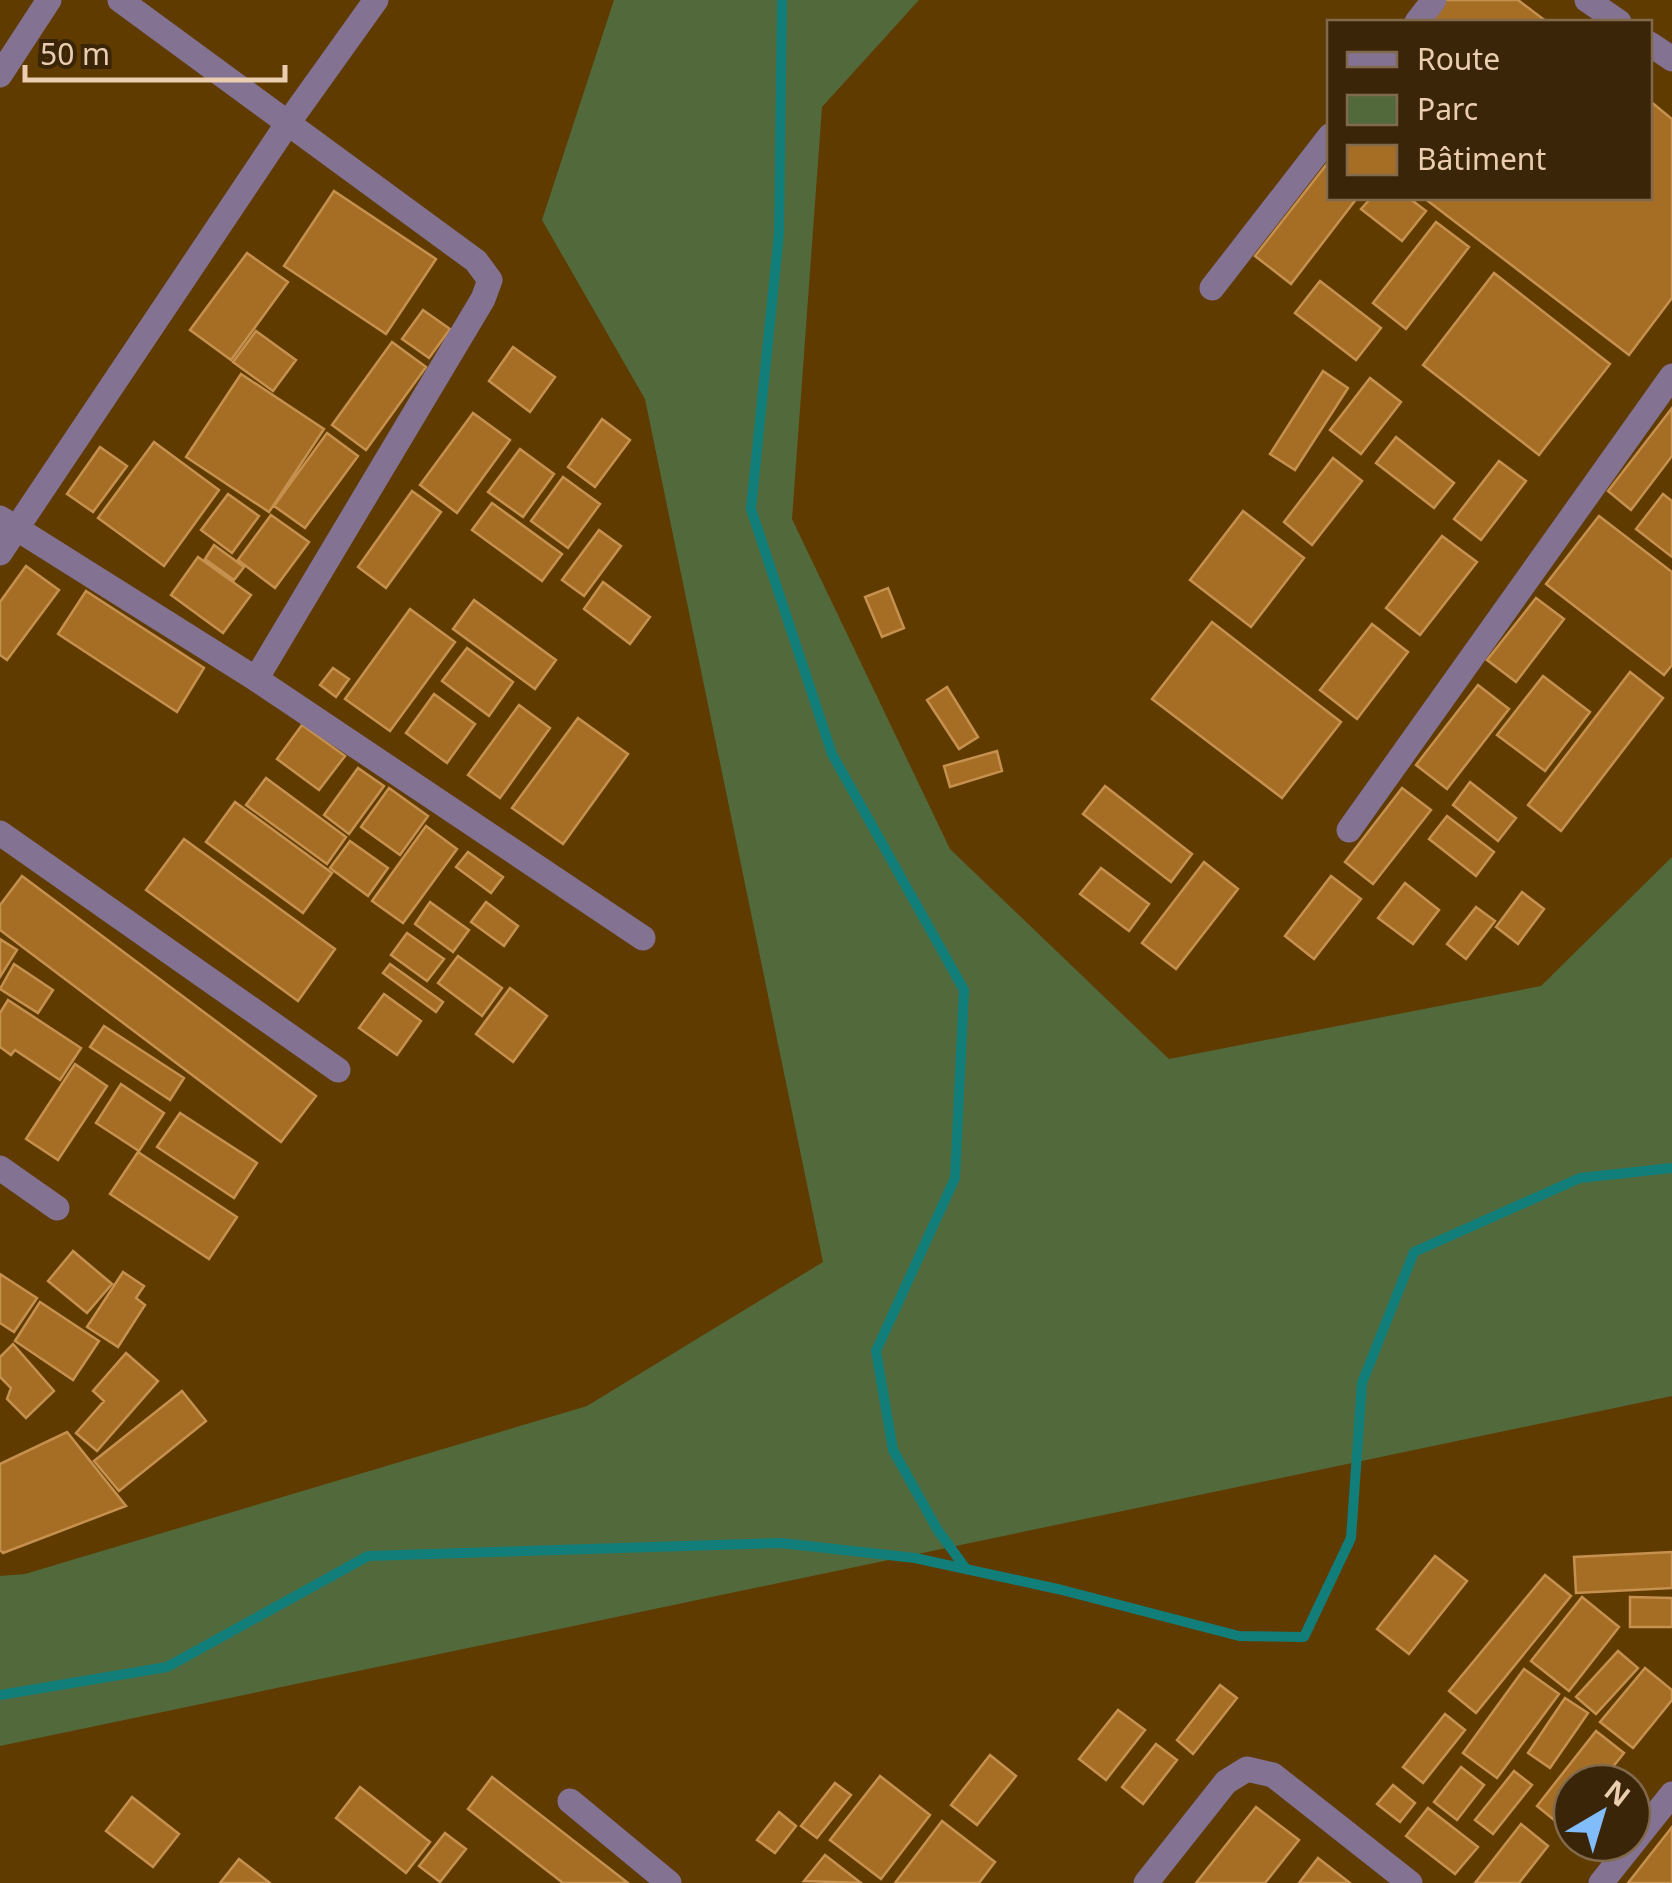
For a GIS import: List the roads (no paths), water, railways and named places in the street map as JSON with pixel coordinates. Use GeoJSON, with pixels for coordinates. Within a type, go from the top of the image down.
{"type":"FeatureCollection","features":[{"type":"Feature","properties":{"kind":"street"},"geometry":{"type":"LineString","coordinates":[[0,75],[49,0]]}},
{"type":"Feature","properties":{"kind":"street"},"geometry":{"type":"LineString","coordinates":[[120,0],[476,261],[490,280],[483,299],[256,679]]}},
{"type":"Feature","properties":{"kind":"street"},"geometry":{"type":"LineString","coordinates":[[0,553],[8,525],[376,0]]}},
{"type":"Feature","properties":{"kind":"street"},"geometry":{"type":"LineString","coordinates":[[1419,20],[1434,0]]}},
{"type":"Feature","properties":{"kind":"street"},"geometry":{"type":"LineString","coordinates":[[1587,0],[1616,20]]}},
{"type":"Feature","properties":{"kind":"street"},"geometry":{"type":"LineString","coordinates":[[1212,288],[1327,140]]}},
{"type":"Feature","properties":{"kind":"street"},"geometry":{"type":"LineString","coordinates":[[1349,830],[1672,376]]}},
{"type":"Feature","properties":{"kind":"street"},"geometry":{"type":"LineString","coordinates":[[8,525],[256,679],[643,938]]}},
{"type":"Feature","properties":{"kind":"street"},"geometry":{"type":"LineString","coordinates":[[0,834],[338,1070]]}},
{"type":"Feature","properties":{"kind":"street"},"geometry":{"type":"LineString","coordinates":[[0,1168],[58,1208]]}},
{"type":"Feature","properties":{"kind":"street"},"geometry":{"type":"LineString","coordinates":[[1146,1883],[1226,1782],[1247,1769],[1274,1776],[1410,1883]]}},
{"type":"Feature","properties":{"kind":"street"},"geometry":{"type":"LineString","coordinates":[[1601,1883],[1672,1794]]}},
{"type":"Feature","properties":{"kind":"street"},"geometry":{"type":"LineString","coordinates":[[570,1801],[669,1883]]}},
{"type":"Feature","properties":{"kind":"waterway"},"geometry":{"type":"LineString","coordinates":[[782,0],[779,233],[751,509],[832,754],[964,990],[955,1178],[876,1351],[893,1450],[937,1529],[966,1569]]}},
{"type":"Feature","properties":{"kind":"waterway"},"geometry":{"type":"LineString","coordinates":[[0,1695],[167,1667],[368,1556],[781,1543],[915,1558],[1062,1590],[1239,1636],[1304,1637],[1351,1538],[1362,1383],[1414,1252],[1580,1178],[1672,1168]]}}]}
